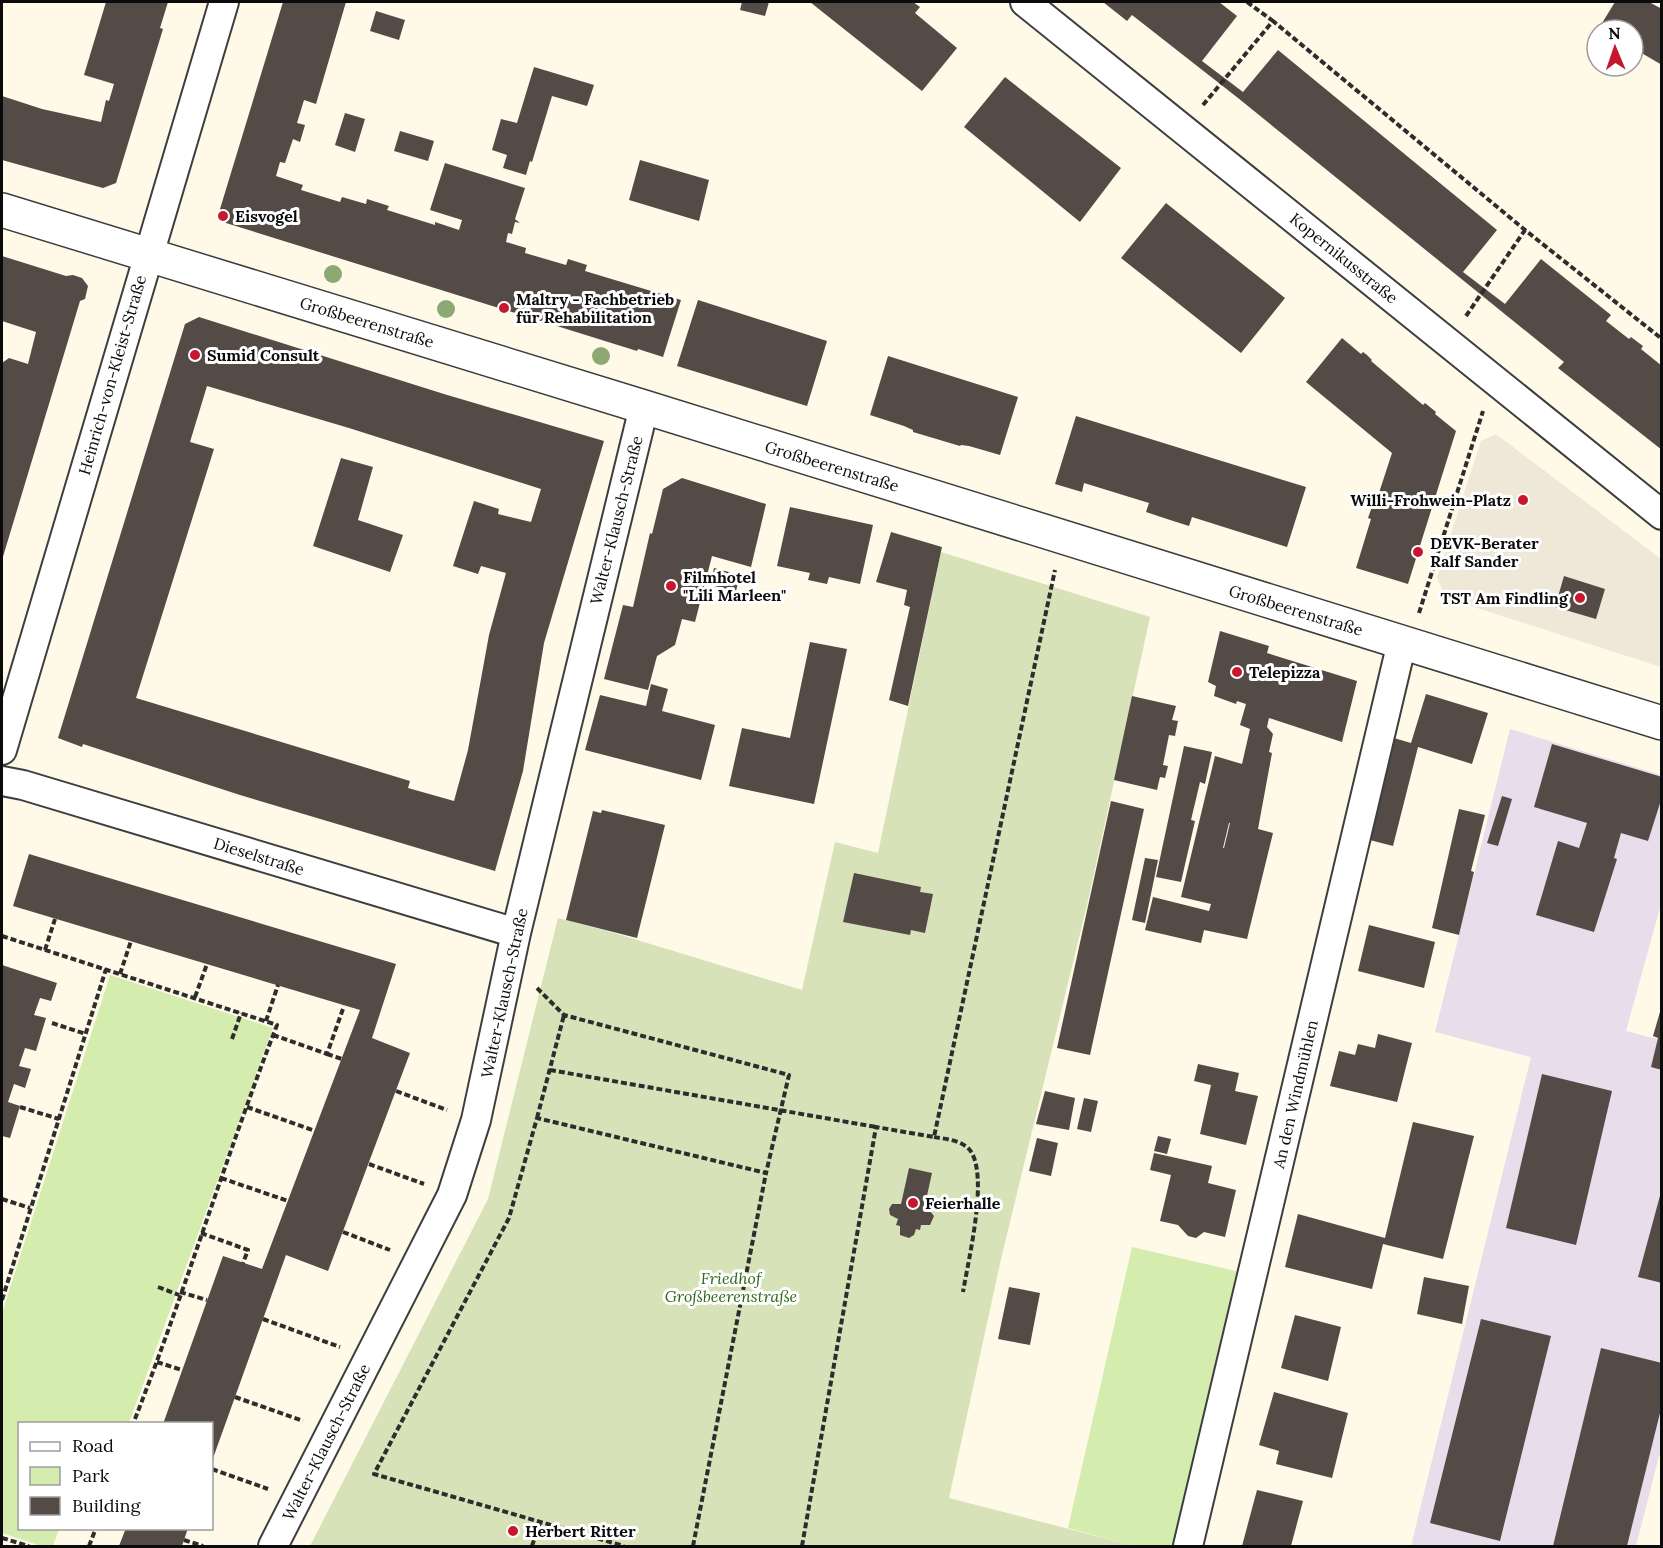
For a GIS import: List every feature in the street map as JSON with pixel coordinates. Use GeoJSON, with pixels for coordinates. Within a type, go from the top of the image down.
{"type":"FeatureCollection","features":[{"type":"Feature","properties":{"kind":"street","name":"Heinrich-von-Kleist-Straße"},"geometry":{"type":"LineString","coordinates":[[2,750],[147,255],[224,2]]}},
{"type":"Feature","properties":{"kind":"street","name":"Kopernikusstraße"},"geometry":{"type":"LineString","coordinates":[[1025,2],[1662,515]]}},
{"type":"Feature","properties":{"kind":"street","name":"Großbeerenstraße"},"geometry":{"type":"LineString","coordinates":[[2,210],[644,406],[1662,723]]}},
{"type":"Feature","properties":{"kind":"street","name":"Walter-Klausch-Straße"},"geometry":{"type":"LineString","coordinates":[[273,1546],[452,1195],[476,1120],[516,933],[644,406]]}},
{"type":"Feature","properties":{"kind":"street","name":"An den Windmühlen"},"geometry":{"type":"LineString","coordinates":[[1188,1546],[1405,643]]}},
{"type":"Feature","properties":{"kind":"street","name":"Dieselstraße"},"geometry":{"type":"LineString","coordinates":[[2,781],[22,785],[516,933]]}},
{"type":"Feature","properties":{"kind":"path"},"geometry":{"type":"LineString","coordinates":[[1247,2],[1662,339]]}},
{"type":"Feature","properties":{"kind":"path"},"geometry":{"type":"LineString","coordinates":[[1183,129],[1273,21]]}},
{"type":"Feature","properties":{"kind":"path"},"geometry":{"type":"LineString","coordinates":[[1448,342],[1525,230]]}},
{"type":"Feature","properties":{"kind":"path"},"geometry":{"type":"LineString","coordinates":[[1405,643],[1494,379]]}},
{"type":"Feature","properties":{"kind":"path"},"geometry":{"type":"LineString","coordinates":[[934,1137],[1050,586],[1064,538]]}},
{"type":"Feature","properties":{"kind":"path"},"geometry":{"type":"LineString","coordinates":[[45,950],[55,919]]}},
{"type":"Feature","properties":{"kind":"path"},"geometry":{"type":"LineString","coordinates":[[2,936],[277,1025],[201,1233],[158,1362],[134,1422]]}},
{"type":"Feature","properties":{"kind":"path"},"geometry":{"type":"LineString","coordinates":[[120,974],[131,941]]}},
{"type":"Feature","properties":{"kind":"path"},"geometry":{"type":"LineString","coordinates":[[195,998],[207,964]]}},
{"type":"Feature","properties":{"kind":"path"},"geometry":{"type":"LineString","coordinates":[[2,1300],[106,969]]}},
{"type":"Feature","properties":{"kind":"path"},"geometry":{"type":"LineString","coordinates":[[508,978],[540,990],[564,1015],[789,1075],[766,1173],[693,1546]]}},
{"type":"Feature","properties":{"kind":"path"},"geometry":{"type":"LineString","coordinates":[[266,1021],[278,985]]}},
{"type":"Feature","properties":{"kind":"path"},"geometry":{"type":"LineString","coordinates":[[327,1054],[344,1006]]}},
{"type":"Feature","properties":{"kind":"path"},"geometry":{"type":"LineString","coordinates":[[232,1038],[241,1013]]}},
{"type":"Feature","properties":{"kind":"path"},"geometry":{"type":"LineString","coordinates":[[564,1015],[509,1218],[374,1474],[624,1546]]}},
{"type":"Feature","properties":{"kind":"path"},"geometry":{"type":"LineString","coordinates":[[52,1023],[86,1034]]}},
{"type":"Feature","properties":{"kind":"path"},"geometry":{"type":"LineString","coordinates":[[273,1035],[342,1059]]}},
{"type":"Feature","properties":{"kind":"path"},"geometry":{"type":"LineString","coordinates":[[550,1070],[959,1142],[969,1149],[976,1163],[978,1179],[977,1202],[963,1292]]}},
{"type":"Feature","properties":{"kind":"path"},"geometry":{"type":"LineString","coordinates":[[396,1091],[476,1120]]}},
{"type":"Feature","properties":{"kind":"path"},"geometry":{"type":"LineString","coordinates":[[20,1107],[59,1119]]}},
{"type":"Feature","properties":{"kind":"path"},"geometry":{"type":"LineString","coordinates":[[247,1107],[315,1131]]}},
{"type":"Feature","properties":{"kind":"path"},"geometry":{"type":"LineString","coordinates":[[537,1118],[766,1173]]}},
{"type":"Feature","properties":{"kind":"path"},"geometry":{"type":"LineString","coordinates":[[802,1546],[876,1127]]}},
{"type":"Feature","properties":{"kind":"path"},"geometry":{"type":"LineString","coordinates":[[369,1164],[452,1195]]}},
{"type":"Feature","properties":{"kind":"path"},"geometry":{"type":"LineString","coordinates":[[222,1178],[288,1201]]}},
{"type":"Feature","properties":{"kind":"path"},"geometry":{"type":"LineString","coordinates":[[2,1200],[30,1208]]}},
{"type":"Feature","properties":{"kind":"path"},"geometry":{"type":"LineString","coordinates":[[343,1232],[419,1261]]}},
{"type":"Feature","properties":{"kind":"path"},"geometry":{"type":"LineString","coordinates":[[201,1233],[248,1250],[243,1263]]}},
{"type":"Feature","properties":{"kind":"path"},"geometry":{"type":"LineString","coordinates":[[158,1287],[207,1300]]}},
{"type":"Feature","properties":{"kind":"path"},"geometry":{"type":"LineString","coordinates":[[262,1319],[369,1357]]}},
{"type":"Feature","properties":{"kind":"path"},"geometry":{"type":"LineString","coordinates":[[158,1362],[182,1370]]}},
{"type":"Feature","properties":{"kind":"path"},"geometry":{"type":"LineString","coordinates":[[235,1397],[332,1432]]}},
{"type":"Feature","properties":{"kind":"path"},"geometry":{"type":"LineString","coordinates":[[213,1469],[297,1499]]}},
{"type":"Feature","properties":{"kind":"path"},"geometry":{"type":"LineString","coordinates":[[532,1546],[540,1522]]}},
{"type":"Feature","properties":{"kind":"path"},"geometry":{"type":"LineString","coordinates":[[89,1546],[95,1530]]}},
{"type":"Feature","properties":{"kind":"path"},"geometry":{"type":"LineString","coordinates":[[3,1546],[4,1538],[29,1546]]}},
{"type":"Feature","properties":{"kind":"path"},"geometry":{"type":"LineString","coordinates":[[184,1540],[203,1546]]}},
{"type":"Feature","properties":{"kind":"shaded area","name":"Willi-Frohwein-Platz"},"geometry":{"type":"Polygon","coordinates":[[[1496,434],[1661,559],[1661,667],[1446,598],[1437,577],[1481,441],[1496,434]]]}},
{"type":"Feature","properties":{"kind":"shaded area"},"geometry":{"type":"Polygon","coordinates":[[[1510,729],[1661,775],[1661,904],[1626,1031],[1661,1040],[1661,1456],[1659,1456],[1636,1546],[1411,1546],[1531,1057],[1435,1032],[1510,729]]]}},
{"type":"Feature","properties":{"kind":"green space","name":"Friedhof Großbeerenstraße"},"geometry":{"type":"Polygon","coordinates":[[[941,552],[1150,617],[1088,901],[1001,1259],[949,1498],[1135,1546],[310,1546],[488,1199],[558,918],[802,990],[835,842],[878,853],[941,552]]]}},
{"type":"Feature","properties":{"kind":"green space"},"geometry":{"type":"Polygon","coordinates":[[[110,975],[273,1028],[129,1422],[18,1422],[18,1530],[59,1530],[53,1546],[41,1546],[2,1533],[2,1313],[110,975]]]}},
{"type":"Feature","properties":{"kind":"green space"},"geometry":{"type":"Polygon","coordinates":[[[1132,1247],[1240,1272],[1173,1546],[1135,1546],[1068,1528],[1132,1247]]]}},
{"type":"Feature","properties":{"kind":"building"},"geometry":{"type":"Polygon","coordinates":[[[106,2],[168,2],[160,28],[163,29],[116,183],[103,188],[2,160],[2,96],[42,109],[101,122],[106,100],[109,101],[114,84],[84,75],[106,2]]]}},
{"type":"Feature","properties":{"kind":"building"},"geometry":{"type":"Polygon","coordinates":[[[283,2],[346,2],[316,104],[304,100],[297,123],[305,125],[300,142],[293,139],[285,163],[280,162],[276,176],[303,185],[301,190],[340,202],[342,197],[366,204],[367,199],[389,206],[387,210],[459,230],[462,220],[430,210],[445,163],[525,188],[515,219],[520,223],[515,222],[512,234],[508,233],[506,242],[526,248],[525,253],[566,265],[568,259],[587,265],[585,271],[681,300],[663,357],[638,349],[637,351],[226,223],[220,209],[283,2]]]}},
{"type":"Feature","properties":{"kind":"building"},"geometry":{"type":"Polygon","coordinates":[[[742,2],[769,2],[765,16],[740,10],[742,2]]]}},
{"type":"Feature","properties":{"kind":"building"},"geometry":{"type":"Polygon","coordinates":[[[810,2],[913,2],[920,7],[915,13],[957,48],[922,91],[810,2]]]}},
{"type":"Feature","properties":{"kind":"building"},"geometry":{"type":"Polygon","coordinates":[[[1103,2],[1219,2],[1237,16],[1202,61],[1243,92],[1278,50],[1497,230],[1463,272],[1505,304],[1541,259],[1611,315],[1606,321],[1629,339],[1631,337],[1643,346],[1641,349],[1662,366],[1662,450],[1558,368],[1564,362],[1238,98],[1132,15],[1127,21],[1103,2]]]}},
{"type":"Feature","properties":{"kind":"building"},"geometry":{"type":"Polygon","coordinates":[[[1615,2],[1649,2],[1662,9],[1662,65],[1645,55],[1645,18],[1605,18],[1615,2]]]}},
{"type":"Feature","properties":{"kind":"building"},"geometry":{"type":"Polygon","coordinates":[[[376,11],[405,20],[399,40],[370,31],[376,11]]]}},
{"type":"Feature","properties":{"kind":"building"},"geometry":{"type":"Polygon","coordinates":[[[534,67],[594,85],[587,106],[552,96],[526,175],[503,168],[507,155],[492,150],[501,119],[517,123],[534,67]]]}},
{"type":"Feature","properties":{"kind":"building"},"geometry":{"type":"Polygon","coordinates":[[[1005,77],[1121,168],[1080,222],[964,127],[1005,77]]]}},
{"type":"Feature","properties":{"kind":"building"},"geometry":{"type":"Polygon","coordinates":[[[345,113],[365,119],[355,152],[335,145],[345,113]]]}},
{"type":"Feature","properties":{"kind":"building"},"geometry":{"type":"Polygon","coordinates":[[[400,131],[434,141],[428,161],[394,151],[400,131]]]}},
{"type":"Feature","properties":{"kind":"building"},"geometry":{"type":"Polygon","coordinates":[[[640,160],[709,180],[699,221],[629,200],[640,160]]]}},
{"type":"Feature","properties":{"kind":"building"},"geometry":{"type":"Polygon","coordinates":[[[1166,203],[1285,298],[1241,353],[1121,258],[1166,203]]]}},
{"type":"Feature","properties":{"kind":"building"},"geometry":{"type":"Polygon","coordinates":[[[2,256],[66,276],[73,275],[82,278],[88,286],[85,299],[80,301],[2,560],[2,363],[9,358],[28,364],[36,332],[2,321],[2,256]]]}},
{"type":"Feature","properties":{"kind":"building"},"geometry":{"type":"Polygon","coordinates":[[[698,300],[827,341],[807,406],[677,366],[698,300]]]}},
{"type":"Feature","properties":{"kind":"building"},"geometry":{"type":"Polygon","coordinates":[[[199,317],[444,394],[604,441],[544,643],[523,771],[495,871],[58,738],[185,324],[199,317]],[[207,386],[190,442],[214,449],[136,698],[410,781],[408,788],[454,801],[468,750],[489,635],[506,573],[481,566],[478,574],[453,566],[474,501],[499,509],[498,514],[531,522],[541,489],[207,386]]]}},
{"type":"Feature","properties":{"kind":"building"},"geometry":{"type":"Polygon","coordinates":[[[1342,338],[1361,354],[1363,352],[1367,355],[1371,361],[1423,405],[1425,403],[1436,412],[1435,414],[1456,431],[1408,584],[1356,568],[1371,519],[1368,518],[1374,501],[1376,502],[1392,453],[1306,382],[1342,338]]]}},
{"type":"Feature","properties":{"kind":"building"},"geometry":{"type":"Polygon","coordinates":[[[888,356],[1018,397],[1000,455],[913,432],[904,426],[870,415],[888,356]]]}},
{"type":"Feature","properties":{"kind":"building"},"geometry":{"type":"Polygon","coordinates":[[[1076,416],[1306,487],[1287,547],[1192,517],[1189,526],[1146,512],[1149,503],[1084,483],[1082,492],[1055,484],[1076,416]]]}},
{"type":"Feature","properties":{"kind":"building"},"geometry":{"type":"Polygon","coordinates":[[[341,458],[373,467],[358,520],[403,535],[390,572],[313,546],[341,458]]]}},
{"type":"Feature","properties":{"kind":"building","name":"Filmhotel \"Lili Marleen\""},"geometry":{"type":"Polygon","coordinates":[[[682,478],[766,504],[751,567],[712,556],[695,622],[682,619],[675,645],[657,656],[648,690],[604,679],[623,605],[633,607],[663,489],[682,478]]]}},
{"type":"Feature","properties":{"kind":"building"},"geometry":{"type":"Polygon","coordinates":[[[790,507],[873,525],[860,584],[829,577],[827,584],[808,580],[810,573],[777,566],[790,507]]]}},
{"type":"Feature","properties":{"kind":"building"},"geometry":{"type":"Polygon","coordinates":[[[891,532],[942,547],[908,706],[889,700],[910,607],[904,605],[907,590],[876,582],[891,532]]]}},
{"type":"Feature","properties":{"kind":"building"},"geometry":{"type":"Polygon","coordinates":[[[714,568],[740,575],[736,591],[710,585],[714,568]]]}},
{"type":"Feature","properties":{"kind":"building","name":"TST Am Findling"},"geometry":{"type":"Polygon","coordinates":[[[1564,576],[1605,589],[1596,619],[1555,607],[1564,576]]]}},
{"type":"Feature","properties":{"kind":"building"},"geometry":{"type":"Polygon","coordinates":[[[1220,631],[1269,646],[1267,653],[1357,681],[1342,742],[1269,718],[1267,727],[1273,734],[1269,752],[1272,753],[1258,829],[1273,833],[1247,939],[1204,930],[1201,943],[1145,930],[1153,897],[1209,911],[1211,904],[1181,897],[1215,756],[1242,764],[1250,729],[1240,725],[1246,704],[1237,701],[1236,704],[1214,696],[1216,686],[1208,682],[1220,631]],[[1229,823],[1223,848],[1224,848],[1229,823]]]}},
{"type":"Feature","properties":{"kind":"building"},"geometry":{"type":"Polygon","coordinates":[[[810,642],[847,649],[814,804],[729,786],[742,728],[790,738],[810,642]]]}},
{"type":"Feature","properties":{"kind":"building"},"geometry":{"type":"Polygon","coordinates":[[[651,684],[668,689],[662,711],[715,725],[701,780],[585,750],[600,695],[646,706],[651,684]]]}},
{"type":"Feature","properties":{"kind":"building"},"geometry":{"type":"Polygon","coordinates":[[[1426,694],[1488,713],[1472,764],[1418,747],[1393,846],[1362,838],[1387,736],[1411,743],[1426,694]]]}},
{"type":"Feature","properties":{"kind":"building"},"geometry":{"type":"Polygon","coordinates":[[[1132,696],[1176,706],[1172,720],[1178,721],[1175,736],[1169,735],[1163,765],[1168,766],[1165,778],[1160,777],[1157,790],[1114,780],[1132,696]]]}},
{"type":"Feature","properties":{"kind":"building"},"geometry":{"type":"Polygon","coordinates":[[[1552,744],[1662,777],[1662,797],[1648,841],[1621,833],[1614,858],[1617,859],[1594,932],[1536,915],[1558,841],[1579,848],[1587,823],[1534,807],[1552,744]]]}},
{"type":"Feature","properties":{"kind":"building"},"geometry":{"type":"Polygon","coordinates":[[[1184,746],[1212,752],[1205,784],[1200,782],[1191,820],[1195,821],[1181,882],[1156,877],[1184,746]]]}},
{"type":"Feature","properties":{"kind":"building"},"geometry":{"type":"Polygon","coordinates":[[[1502,796],[1512,799],[1498,846],[1487,843],[1502,796]]]}},
{"type":"Feature","properties":{"kind":"building"},"geometry":{"type":"Polygon","coordinates":[[[1111,801],[1144,809],[1090,1055],[1057,1048],[1111,801]]]}},
{"type":"Feature","properties":{"kind":"building"},"geometry":{"type":"Polygon","coordinates":[[[1459,809],[1485,815],[1471,871],[1474,872],[1459,935],[1432,928],[1459,809]]]}},
{"type":"Feature","properties":{"kind":"building"},"geometry":{"type":"Polygon","coordinates":[[[602,810],[665,825],[637,938],[566,920],[593,811],[601,813],[602,810]]]}},
{"type":"Feature","properties":{"kind":"building"},"geometry":{"type":"Polygon","coordinates":[[[29,854],[396,964],[372,1038],[410,1053],[328,1271],[286,1255],[213,1458],[213,1422],[164,1422],[223,1256],[262,1269],[360,1010],[13,906],[29,854]]]}},
{"type":"Feature","properties":{"kind":"building"},"geometry":{"type":"Polygon","coordinates":[[[1145,858],[1158,860],[1145,923],[1132,920],[1145,858]]]}},
{"type":"Feature","properties":{"kind":"building"},"geometry":{"type":"Polygon","coordinates":[[[854,873],[921,887],[920,892],[933,894],[925,933],[911,930],[910,935],[843,922],[854,873]]]}},
{"type":"Feature","properties":{"kind":"building"},"geometry":{"type":"Polygon","coordinates":[[[1369,925],[1435,942],[1424,988],[1358,971],[1369,925]]]}},
{"type":"Feature","properties":{"kind":"building"},"geometry":{"type":"Polygon","coordinates":[[[2,965],[57,983],[51,1001],[40,998],[34,1015],[46,1018],[36,1051],[25,1048],[19,1066],[31,1069],[25,1088],[14,1084],[8,1102],[20,1106],[10,1138],[2,1136],[2,965]]]}},
{"type":"Feature","properties":{"kind":"building"},"geometry":{"type":"Polygon","coordinates":[[[1662,1005],[1662,1070],[1651,1067],[1658,1038],[1653,1036],[1662,1005]]]}},
{"type":"Feature","properties":{"kind":"building"},"geometry":{"type":"Polygon","coordinates":[[[1378,1034],[1412,1043],[1397,1102],[1330,1086],[1339,1051],[1355,1055],[1358,1044],[1375,1048],[1378,1034]]]}},
{"type":"Feature","properties":{"kind":"building"},"geometry":{"type":"Polygon","coordinates":[[[1198,1064],[1239,1073],[1235,1091],[1258,1096],[1246,1145],[1200,1134],[1211,1085],[1194,1081],[1198,1064]]]}},
{"type":"Feature","properties":{"kind":"building"},"geometry":{"type":"Polygon","coordinates":[[[1542,1074],[1612,1091],[1576,1245],[1506,1228],[1542,1074]]]}},
{"type":"Feature","properties":{"kind":"building"},"geometry":{"type":"Polygon","coordinates":[[[1045,1091],[1075,1098],[1069,1130],[1036,1124],[1045,1091]]]}},
{"type":"Feature","properties":{"kind":"building"},"geometry":{"type":"Polygon","coordinates":[[[1084,1098],[1098,1101],[1091,1132],[1077,1129],[1084,1098]]]}},
{"type":"Feature","properties":{"kind":"building"},"geometry":{"type":"Polygon","coordinates":[[[1413,1122],[1474,1136],[1443,1259],[1383,1244],[1372,1289],[1285,1267],[1298,1214],[1385,1238],[1413,1122]]]}},
{"type":"Feature","properties":{"kind":"building"},"geometry":{"type":"Polygon","coordinates":[[[1158,1136],[1171,1139],[1167,1154],[1154,1151],[1158,1136]]]}},
{"type":"Feature","properties":{"kind":"building"},"geometry":{"type":"Polygon","coordinates":[[[1037,1138],[1058,1143],[1051,1176],[1029,1171],[1037,1138]]]}},
{"type":"Feature","properties":{"kind":"building"},"geometry":{"type":"Polygon","coordinates":[[[1154,1153],[1212,1166],[1208,1183],[1236,1190],[1225,1237],[1204,1232],[1196,1238],[1188,1236],[1178,1225],[1160,1221],[1171,1175],[1150,1170],[1154,1153]]]}},
{"type":"Feature","properties":{"kind":"building","name":"Feierhalle"},"geometry":{"type":"Polygon","coordinates":[[[909,1168],[932,1173],[924,1209],[930,1211],[934,1216],[930,1225],[921,1225],[920,1230],[916,1229],[914,1235],[909,1238],[900,1235],[900,1226],[896,1225],[898,1219],[890,1215],[889,1209],[892,1204],[901,1204],[909,1168]]]}},
{"type":"Feature","properties":{"kind":"building"},"geometry":{"type":"Polygon","coordinates":[[[1662,1192],[1662,1283],[1638,1277],[1662,1192]]]}},
{"type":"Feature","properties":{"kind":"building"},"geometry":{"type":"Polygon","coordinates":[[[1424,1277],[1469,1286],[1462,1324],[1417,1314],[1424,1277]]]}},
{"type":"Feature","properties":{"kind":"building"},"geometry":{"type":"Polygon","coordinates":[[[1009,1287],[1040,1293],[1030,1345],[998,1339],[1009,1287]]]}},
{"type":"Feature","properties":{"kind":"building"},"geometry":{"type":"Polygon","coordinates":[[[1295,1315],[1341,1327],[1328,1381],[1281,1368],[1295,1315]]]}},
{"type":"Feature","properties":{"kind":"building"},"geometry":{"type":"Polygon","coordinates":[[[1481,1319],[1551,1336],[1500,1541],[1430,1523],[1481,1319]]]}},
{"type":"Feature","properties":{"kind":"building"},"geometry":{"type":"Polygon","coordinates":[[[1601,1348],[1662,1363],[1662,1405],[1627,1546],[1553,1546],[1601,1348]]]}},
{"type":"Feature","properties":{"kind":"building"},"geometry":{"type":"Polygon","coordinates":[[[1274,1392],[1348,1413],[1332,1478],[1276,1464],[1279,1451],[1259,1445],[1274,1392]]]}},
{"type":"Feature","properties":{"kind":"building"},"geometry":{"type":"Polygon","coordinates":[[[1257,1490],[1303,1501],[1291,1546],[1242,1546],[1257,1490]]]}},
{"type":"Feature","properties":{"kind":"building"},"geometry":{"type":"Polygon","coordinates":[[[125,1530],[187,1530],[182,1546],[119,1546],[125,1530]]]}},
{"type":"Feature","properties":{"kind":"place","name":"Eisvogel"},"geometry":{"type":"Point","coordinates":[223,216]}},
{"type":"Feature","properties":{"kind":"place","name":"Maltry - Fachbetrieb für Rehabilitation"},"geometry":{"type":"Point","coordinates":[504,308]}},
{"type":"Feature","properties":{"kind":"place","name":"Sumid Consult"},"geometry":{"type":"Point","coordinates":[195,355]}},
{"type":"Feature","properties":{"kind":"place","name":"Willi-Frohwein-Platz"},"geometry":{"type":"Point","coordinates":[1523,500]}},
{"type":"Feature","properties":{"kind":"place","name":"DEVK-Berater Ralf Sander"},"geometry":{"type":"Point","coordinates":[1418,552]}},
{"type":"Feature","properties":{"kind":"place","name":"Filmhotel \"Lili Marleen\""},"geometry":{"type":"Point","coordinates":[671,586]}},
{"type":"Feature","properties":{"kind":"place","name":"TST Am Findling"},"geometry":{"type":"Point","coordinates":[1580,598]}},
{"type":"Feature","properties":{"kind":"place","name":"Telepizza"},"geometry":{"type":"Point","coordinates":[1237,672]}},
{"type":"Feature","properties":{"kind":"place","name":"Feierhalle"},"geometry":{"type":"Point","coordinates":[913,1203]}},
{"type":"Feature","properties":{"kind":"place","name":"Herbert Ritter"},"geometry":{"type":"Point","coordinates":[513,1531]}}]}
